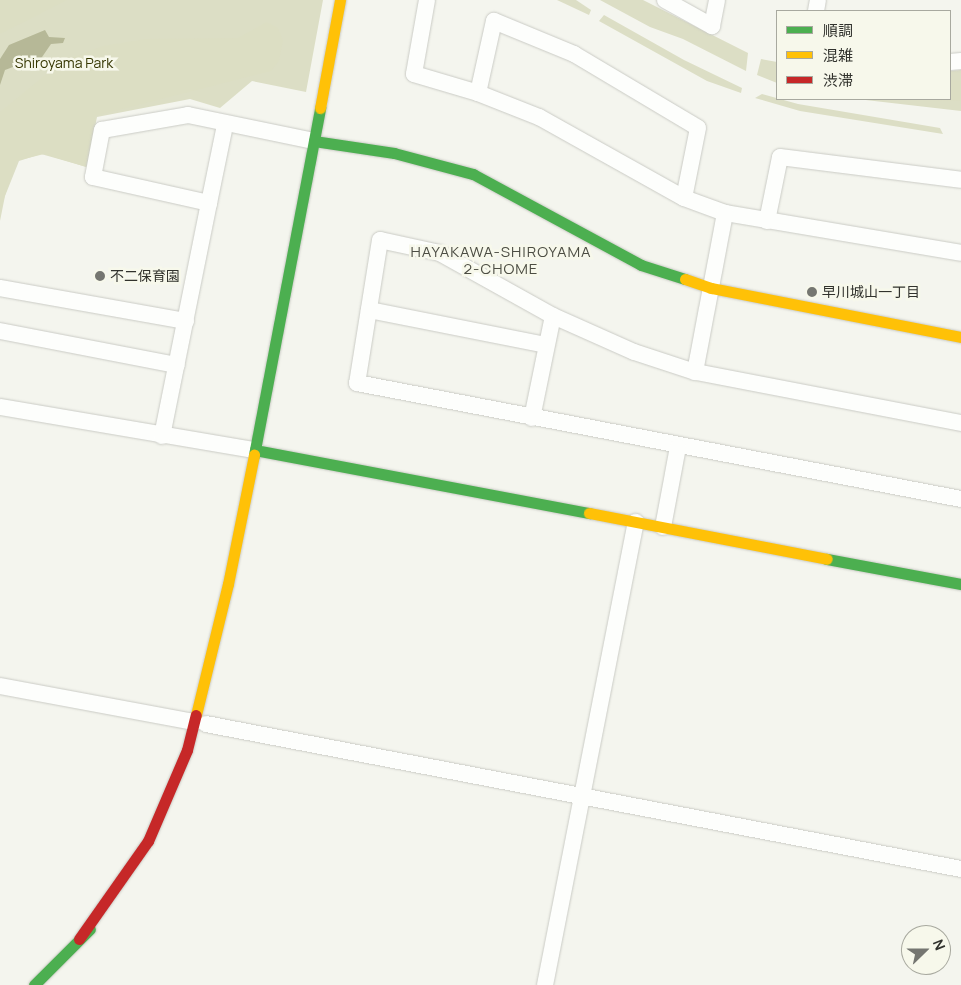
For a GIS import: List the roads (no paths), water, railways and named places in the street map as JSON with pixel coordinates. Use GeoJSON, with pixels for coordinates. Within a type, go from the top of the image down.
{"type":"FeatureCollection","features":[{"type":"Feature","properties":{"kind":"street"},"geometry":{"type":"LineString","coordinates":[[192,771],[200,723],[222,645],[228,584],[340,0]]}},
{"type":"Feature","properties":{"kind":"street"},"geometry":{"type":"LineString","coordinates":[[427,0],[414,74],[478,93],[539,118],[684,198],[725,213],[961,253]]}},
{"type":"Feature","properties":{"kind":"street"},"geometry":{"type":"LineString","coordinates":[[665,0],[712,26],[717,0]]}},
{"type":"Feature","properties":{"kind":"street"},"geometry":{"type":"LineString","coordinates":[[478,93],[494,21],[574,54],[698,128],[684,198]]}},
{"type":"Feature","properties":{"kind":"street"},"geometry":{"type":"LineString","coordinates":[[209,203],[93,178],[102,130],[188,115],[225,125],[394,153],[473,174],[641,265],[711,288],[961,337]]}},
{"type":"Feature","properties":{"kind":"street"},"geometry":{"type":"LineString","coordinates":[[162,436],[225,125]]}},
{"type":"Feature","properties":{"kind":"street"},"geometry":{"type":"LineString","coordinates":[[767,221],[780,157],[961,180]]}},
{"type":"Feature","properties":{"kind":"street"},"geometry":{"type":"LineString","coordinates":[[695,372],[725,213]]}},
{"type":"Feature","properties":{"kind":"street"},"geometry":{"type":"LineString","coordinates":[[961,424],[695,372],[634,352],[553,316],[440,253],[380,240],[357,383],[678,447],[961,499]]}},
{"type":"Feature","properties":{"kind":"street"},"geometry":{"type":"LineString","coordinates":[[0,288],[186,321]]}},
{"type":"Feature","properties":{"kind":"street"},"geometry":{"type":"LineString","coordinates":[[369,310],[546,345]]}},
{"type":"Feature","properties":{"kind":"street"},"geometry":{"type":"LineString","coordinates":[[532,418],[553,316]]}},
{"type":"Feature","properties":{"kind":"street"},"geometry":{"type":"LineString","coordinates":[[0,331],[177,364]]}},
{"type":"Feature","properties":{"kind":"street"},"geometry":{"type":"LineString","coordinates":[[0,408],[255,450],[961,584]]}},
{"type":"Feature","properties":{"kind":"street"},"geometry":{"type":"LineString","coordinates":[[663,527],[678,447]]}},
{"type":"Feature","properties":{"kind":"street"},"geometry":{"type":"LineString","coordinates":[[545,985],[636,522]]}},
{"type":"Feature","properties":{"kind":"street"},"geometry":{"type":"LineString","coordinates":[[0,686],[961,869]]}},
{"type":"Feature","properties":{"kind":"street"},"geometry":{"type":"LineString","coordinates":[[78,939],[148,841],[200,723]]}},
{"type":"Feature","properties":{"kind":"street"},"geometry":{"type":"LineString","coordinates":[[34,985],[78,939],[125,895],[167,830]]}},
{"type":"Feature","properties":{"kind":"place","name":"不二保育園"},"geometry":{"type":"Point","coordinates":[100,276]}},
{"type":"Feature","properties":{"kind":"place","name":"早川城山一丁目"},"geometry":{"type":"Point","coordinates":[812,292]}},
{"type":"Feature","properties":{"kind":"district","name":"HAYAKAWA-SHIROYAMA 2-CHOME"},"geometry":{"type":"Point","coordinates":[501,260]}},
{"type":"Feature","properties":{"kind":"park label","name":"Shiroyama Park"},"geometry":{"type":"Point","coordinates":[64,63]}}]}
